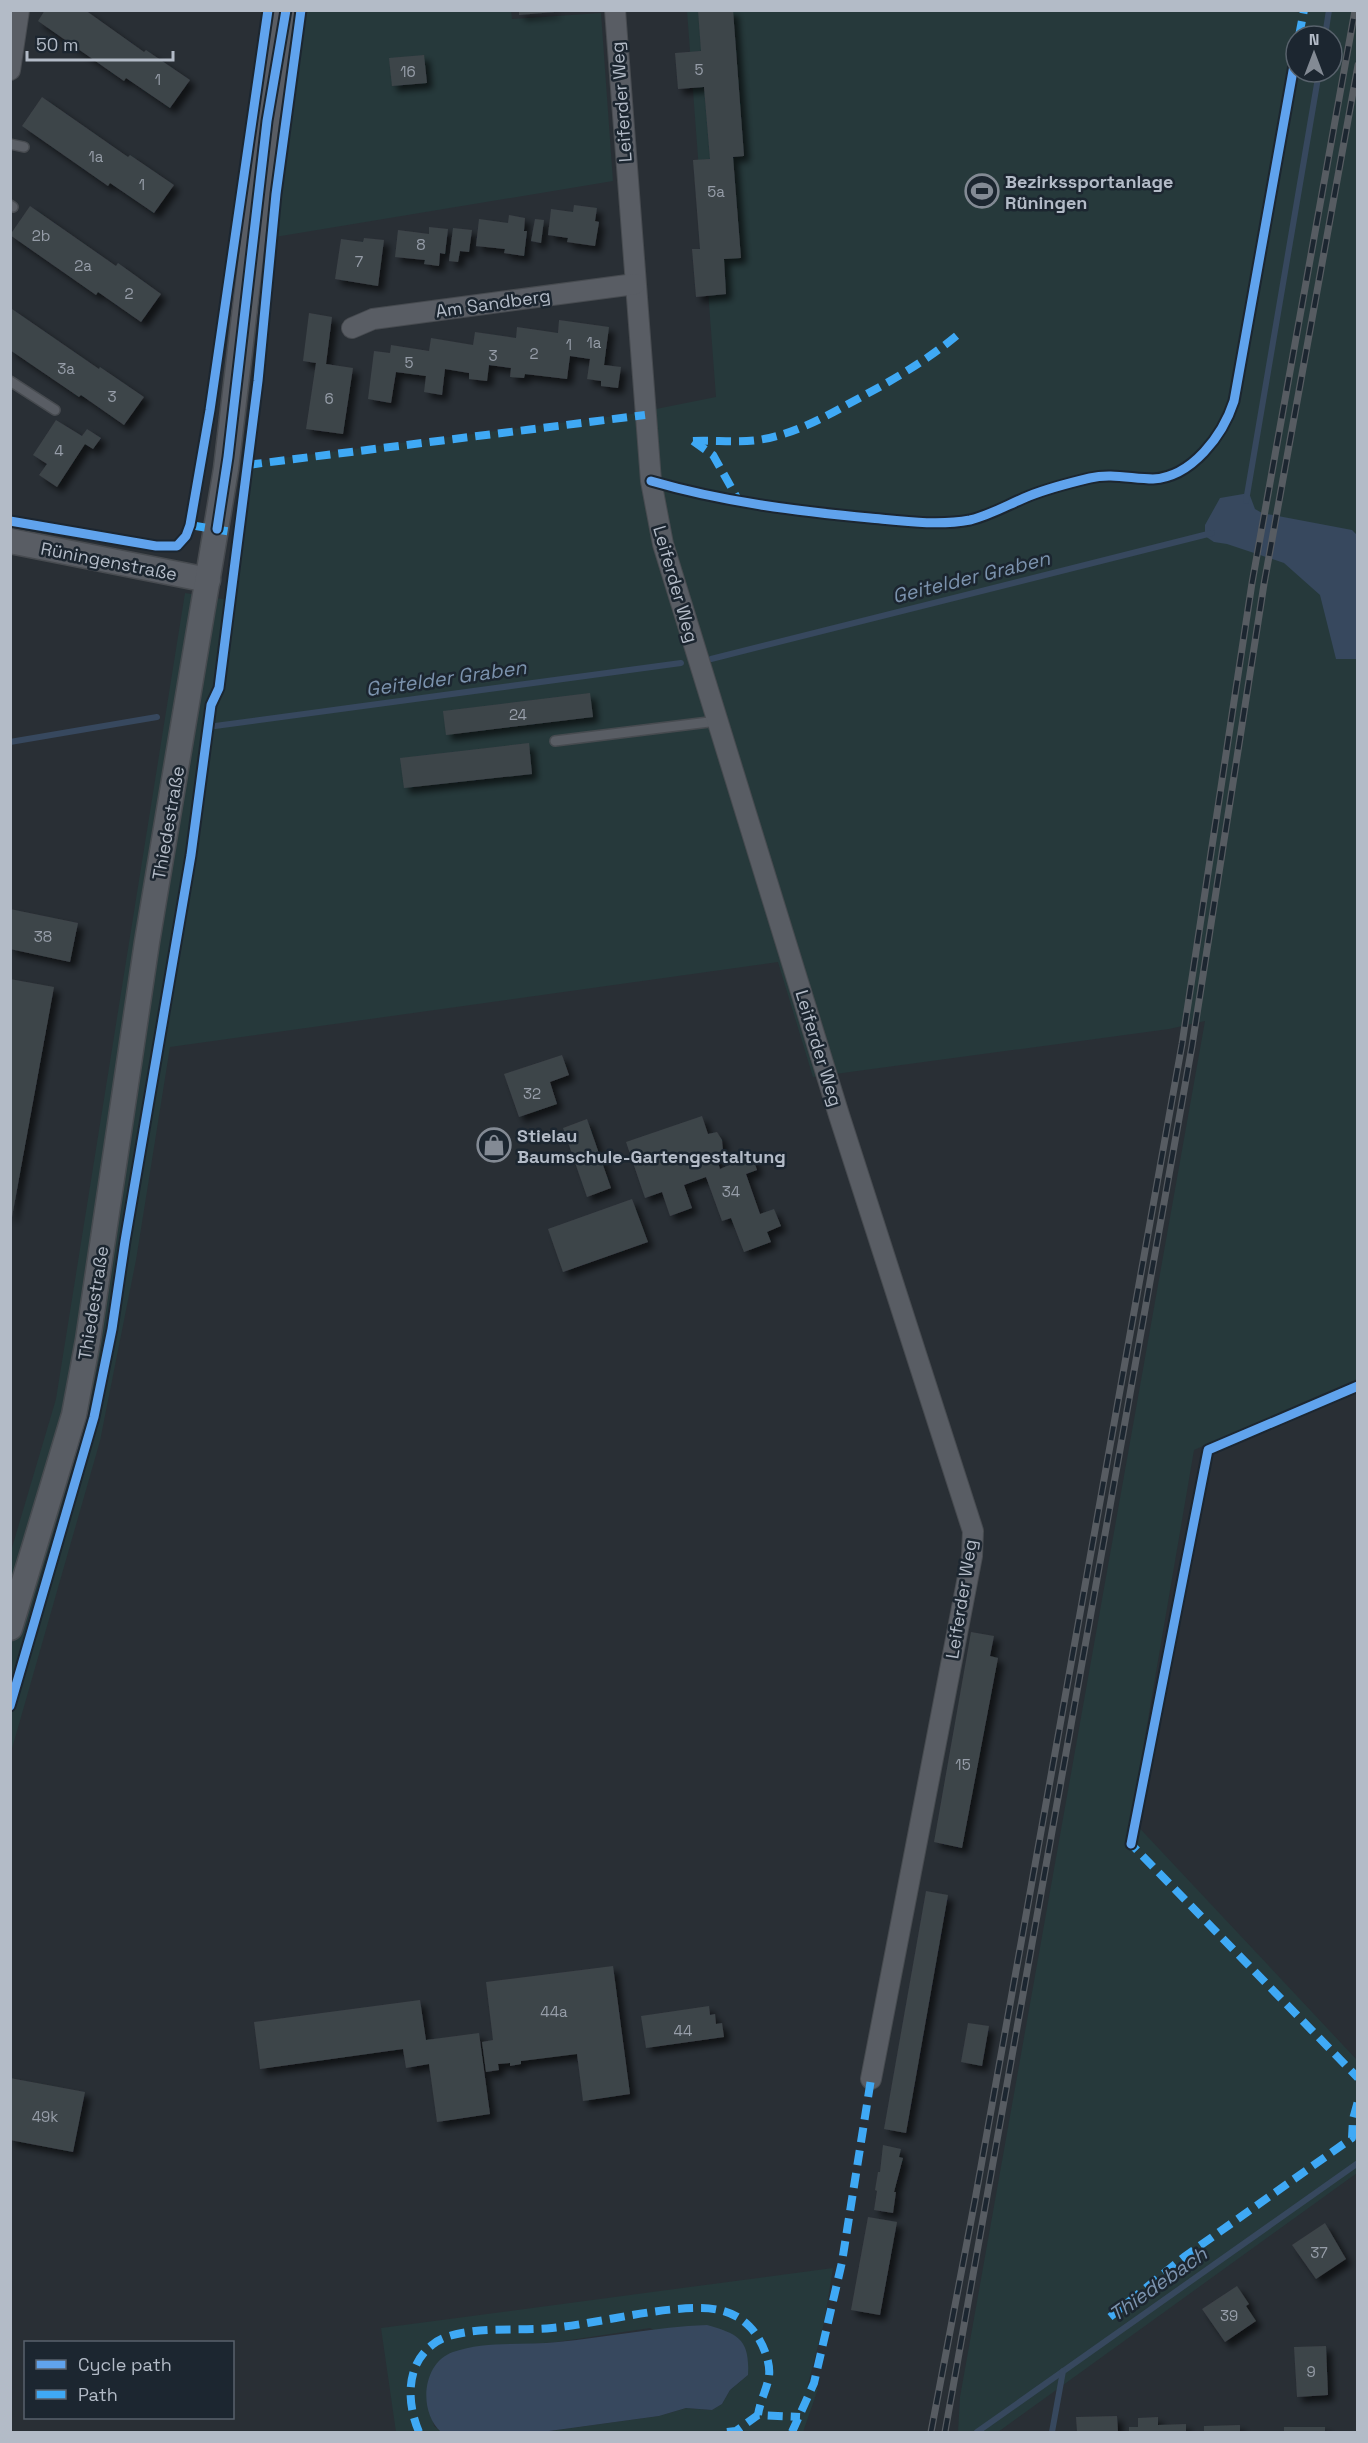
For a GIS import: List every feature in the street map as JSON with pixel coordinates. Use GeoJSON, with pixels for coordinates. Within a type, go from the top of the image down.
{"type":"FeatureCollection","features":[{"type":"Feature","properties":{"kind":"street"},"geometry":{"type":"LineString","coordinates":[[10,70],[19,10]]}},
{"type":"Feature","properties":{"kind":"street","name":"Thiedestraße"},"geometry":{"type":"LineString","coordinates":[[10,1628],[74,1415],[88,1340],[147,942],[228,457],[267,122],[286,10]]}},
{"type":"Feature","properties":{"kind":"street","name":"Leiferder Weg"},"geometry":{"type":"LineString","coordinates":[[615,10],[651,481],[663,544],[839,1115],[973,1531],[972,1556],[871,2079]]}},
{"type":"Feature","properties":{"kind":"street","name":"Am Sandberg"},"geometry":{"type":"LineString","coordinates":[[352,328],[373,319],[635,284]]}},
{"type":"Feature","properties":{"kind":"street","name":"Rüningenstraße"},"geometry":{"type":"LineString","coordinates":[[10,541],[208,580]]}},
{"type":"Feature","properties":{"kind":"lane"},"geometry":{"type":"LineString","coordinates":[[10,144],[24,147]]}},
{"type":"Feature","properties":{"kind":"lane"},"geometry":{"type":"LineString","coordinates":[[10,381],[56,410]]}},
{"type":"Feature","properties":{"kind":"lane"},"geometry":{"type":"LineString","coordinates":[[555,741],[717,721]]}},
{"type":"Feature","properties":{"kind":"shaded area"},"geometry":{"type":"Polygon","coordinates":[[[511,10],[512,19],[601,13],[613,181],[275,237],[305,11],[511,10]]]}},
{"type":"Feature","properties":{"kind":"shaded area"},"geometry":{"type":"Polygon","coordinates":[[[687,11],[1357,11],[1357,1379],[1194,1450],[1131,1819],[1357,2060],[1357,2173],[998,2432],[958,2432],[960,2397],[1205,1021],[1169,1029],[813,1077],[778,962],[170,1047],[136,1260],[100,1441],[11,1752],[11,1551],[56,1399],[185,593],[235,601],[250,462],[631,414],[716,397],[687,11]]]}},
{"type":"Feature","properties":{"kind":"shaded area"},"geometry":{"type":"Polygon","coordinates":[[[833,2268],[824,2323],[808,2384],[818,2389],[803,2432],[542,2432],[659,2416],[686,2408],[712,2410],[722,2404],[730,2390],[748,2375],[650,2328],[557,2342],[518,2345],[428,2396],[434,2426],[441,2432],[396,2432],[381,2328],[833,2268]]]}},
{"type":"Feature","properties":{"kind":"water"},"geometry":{"type":"Polygon","coordinates":[[[1249,493],[1255,509],[1262,513],[1352,530],[1357,535],[1357,659],[1336,659],[1320,595],[1284,563],[1227,544],[1214,542],[1205,536],[1205,525],[1220,498],[1249,493]]]}},
{"type":"Feature","properties":{"kind":"water"},"geometry":{"type":"Polygon","coordinates":[[[707,2325],[727,2332],[740,2340],[747,2354],[748,2363],[748,2375],[730,2390],[722,2404],[712,2410],[686,2408],[659,2416],[542,2432],[441,2432],[429,2412],[427,2388],[430,2377],[435,2366],[453,2352],[479,2346],[558,2342],[707,2325]]]}},
{"type":"Feature","properties":{"kind":"building"},"geometry":{"type":"Polygon","coordinates":[[[45,10],[85,10],[144,52],[146,50],[190,80],[170,108],[126,78],[124,81],[38,21],[45,10]]]}},
{"type":"Feature","properties":{"kind":"building"},"geometry":{"type":"Polygon","coordinates":[[[519,10],[555,10],[555,12],[519,15],[519,10]]]}},
{"type":"Feature","properties":{"kind":"building"},"geometry":{"type":"Polygon","coordinates":[[[698,10],[733,10],[744,156],[733,157],[741,258],[724,259],[726,294],[696,297],[692,249],[700,249],[693,160],[710,159],[704,87],[678,89],[675,53],[701,51],[698,10]]]}},
{"type":"Feature","properties":{"kind":"building"},"geometry":{"type":"Polygon","coordinates":[[[424,55],[427,83],[392,86],[389,58],[424,55]]]}},
{"type":"Feature","properties":{"kind":"building"},"geometry":{"type":"Polygon","coordinates":[[[42,97],[128,157],[130,155],[174,185],[154,213],[110,183],[108,186],[22,126],[42,97]]]}},
{"type":"Feature","properties":{"kind":"building"},"geometry":{"type":"Polygon","coordinates":[[[574,205],[597,208],[595,221],[599,222],[595,246],[567,242],[568,238],[548,235],[551,209],[573,212],[574,205]]]}},
{"type":"Feature","properties":{"kind":"building"},"geometry":{"type":"Polygon","coordinates":[[[30,206],[116,266],[118,263],[161,294],[141,322],[98,292],[96,295],[10,235],[30,206]]]}},
{"type":"Feature","properties":{"kind":"building"},"geometry":{"type":"Polygon","coordinates":[[[509,215],[525,218],[524,231],[527,231],[524,256],[504,253],[505,249],[476,246],[479,219],[508,223],[509,215]]]}},
{"type":"Feature","properties":{"kind":"building"},"geometry":{"type":"Polygon","coordinates":[[[535,219],[544,220],[541,243],[531,241],[535,219]]]}},
{"type":"Feature","properties":{"kind":"building"},"geometry":{"type":"Polygon","coordinates":[[[429,227],[448,229],[445,254],[440,253],[439,266],[424,264],[425,260],[395,257],[398,230],[429,234],[429,227]]]}},
{"type":"Feature","properties":{"kind":"building"},"geometry":{"type":"Polygon","coordinates":[[[453,228],[472,230],[469,252],[460,251],[458,262],[449,261],[453,228]]]}},
{"type":"Feature","properties":{"kind":"building"},"geometry":{"type":"Polygon","coordinates":[[[364,238],[384,240],[378,286],[335,279],[341,239],[363,242],[364,238]]]}},
{"type":"Feature","properties":{"kind":"building"},"geometry":{"type":"Polygon","coordinates":[[[12,309],[144,397],[124,425],[10,350],[10,312],[12,309]]]}},
{"type":"Feature","properties":{"kind":"building"},"geometry":{"type":"Polygon","coordinates":[[[309,313],[332,317],[326,364],[353,368],[343,434],[306,429],[316,363],[303,361],[309,313]]]}},
{"type":"Feature","properties":{"kind":"building"},"geometry":{"type":"Polygon","coordinates":[[[559,320],[609,327],[604,365],[621,367],[618,388],[601,386],[601,381],[587,379],[590,359],[570,356],[567,379],[525,374],[524,378],[510,377],[511,368],[489,365],[487,381],[469,379],[469,373],[445,369],[442,395],[424,392],[426,376],[396,372],[391,403],[368,399],[374,351],[390,353],[391,345],[429,351],[431,338],[473,345],[475,332],[516,338],[517,327],[558,333],[559,320]]]}},
{"type":"Feature","properties":{"kind":"building"},"geometry":{"type":"Polygon","coordinates":[[[56,420],[82,436],[87,429],[101,438],[93,449],[85,444],[57,487],[39,475],[47,464],[33,455],[56,420]]]}},
{"type":"Feature","properties":{"kind":"building"},"geometry":{"type":"Polygon","coordinates":[[[590,693],[593,717],[446,735],[443,711],[590,693]]]}},
{"type":"Feature","properties":{"kind":"building"},"geometry":{"type":"Polygon","coordinates":[[[529,743],[532,774],[404,788],[400,758],[529,743]]]}},
{"type":"Feature","properties":{"kind":"building"},"geometry":{"type":"Polygon","coordinates":[[[10,909],[78,923],[70,962],[10,949],[10,909]]]}},
{"type":"Feature","properties":{"kind":"building"},"geometry":{"type":"Polygon","coordinates":[[[10,979],[54,987],[12,1217],[10,1217],[10,979]]]}},
{"type":"Feature","properties":{"kind":"building"},"geometry":{"type":"Polygon","coordinates":[[[562,1055],[569,1075],[550,1082],[557,1104],[519,1117],[504,1074],[562,1055]]]}},
{"type":"Feature","properties":{"kind":"building"},"geometry":{"type":"Polygon","coordinates":[[[702,1116],[708,1134],[717,1132],[722,1140],[723,1151],[715,1153],[720,1169],[752,1155],[757,1170],[746,1174],[760,1214],[774,1209],[781,1226],[767,1232],[771,1242],[744,1252],[731,1218],[722,1221],[706,1177],[684,1185],[692,1208],[670,1216],[662,1192],[645,1198],[626,1142],[702,1116]]]}},
{"type":"Feature","properties":{"kind":"building"},"geometry":{"type":"Polygon","coordinates":[[[587,1119],[611,1188],[587,1197],[563,1128],[587,1119]]]}},
{"type":"Feature","properties":{"kind":"building"},"geometry":{"type":"Polygon","coordinates":[[[632,1199],[648,1242],[563,1272],[548,1229],[632,1199]]]}},
{"type":"Feature","properties":{"kind":"building"},"geometry":{"type":"Polygon","coordinates":[[[971,1632],[994,1636],[990,1656],[998,1658],[962,1848],[934,1842],[971,1632]]]}},
{"type":"Feature","properties":{"kind":"building"},"geometry":{"type":"Polygon","coordinates":[[[926,1891],[948,1895],[906,2133],[884,2129],[926,1891]]]}},
{"type":"Feature","properties":{"kind":"building"},"geometry":{"type":"Polygon","coordinates":[[[613,1966],[630,2094],[583,2101],[577,2054],[521,2061],[521,2064],[510,2066],[510,2063],[498,2064],[499,2070],[486,2072],[482,2042],[493,2040],[486,1982],[613,1966]]]}},
{"type":"Feature","properties":{"kind":"building"},"geometry":{"type":"Polygon","coordinates":[[[420,2000],[426,2040],[479,2033],[490,2114],[437,2122],[429,2064],[406,2068],[403,2049],[260,2069],[254,2022],[420,2000]]]}},
{"type":"Feature","properties":{"kind":"building"},"geometry":{"type":"Polygon","coordinates":[[[709,2006],[710,2015],[715,2014],[716,2024],[722,2023],[724,2037],[646,2048],[641,2016],[709,2006]]]}},
{"type":"Feature","properties":{"kind":"building"},"geometry":{"type":"Polygon","coordinates":[[[968,2023],[989,2026],[982,2066],[961,2062],[968,2023]]]}},
{"type":"Feature","properties":{"kind":"building"},"geometry":{"type":"Polygon","coordinates":[[[10,2078],[85,2092],[73,2152],[10,2140],[10,2078]]]}},
{"type":"Feature","properties":{"kind":"building"},"geometry":{"type":"Polygon","coordinates":[[[883,2145],[901,2149],[899,2157],[903,2158],[894,2192],[896,2192],[893,2213],[874,2210],[883,2145]]]}},
{"type":"Feature","properties":{"kind":"building"},"geometry":{"type":"Polygon","coordinates":[[[868,2217],[897,2222],[880,2315],[851,2310],[868,2217]]]}},
{"type":"Feature","properties":{"kind":"building"},"geometry":{"type":"Polygon","coordinates":[[[1325,2223],[1346,2259],[1316,2279],[1292,2245],[1325,2223]]]}},
{"type":"Feature","properties":{"kind":"building"},"geometry":{"type":"Polygon","coordinates":[[[1237,2286],[1249,2304],[1246,2306],[1256,2321],[1225,2342],[1202,2309],[1237,2286]]]}},
{"type":"Feature","properties":{"kind":"building"},"geometry":{"type":"Polygon","coordinates":[[[1326,2346],[1328,2395],[1297,2397],[1294,2347],[1326,2346]]]}},
{"type":"Feature","properties":{"kind":"building"},"geometry":{"type":"Polygon","coordinates":[[[1117,2416],[1118,2432],[1077,2432],[1076,2417],[1117,2416]]]}},
{"type":"Feature","properties":{"kind":"building"},"geometry":{"type":"Polygon","coordinates":[[[1158,2417],[1158,2425],[1186,2424],[1186,2432],[1129,2432],[1129,2427],[1138,2427],[1138,2418],[1158,2417]]]}},
{"type":"Feature","properties":{"kind":"building"},"geometry":{"type":"Polygon","coordinates":[[[1240,2425],[1240,2432],[1204,2432],[1204,2426],[1240,2425]]]}},
{"type":"Feature","properties":{"kind":"building"},"geometry":{"type":"Polygon","coordinates":[[[1284,2427],[1325,2427],[1325,2432],[1284,2432],[1284,2427]]]}},
{"type":"Feature","properties":{"kind":"waterway"},"geometry":{"type":"LineString","coordinates":[[1327,24],[1329,10]]}},
{"type":"Feature","properties":{"kind":"waterway"},"geometry":{"type":"LineString","coordinates":[[1246,501],[1317,84]]}},
{"type":"Feature","properties":{"kind":"waterway","name":"Geitelder Graben"},"geometry":{"type":"LineString","coordinates":[[711,659],[1212,533]]}},
{"type":"Feature","properties":{"kind":"waterway","name":"Geitelder Graben"},"geometry":{"type":"LineString","coordinates":[[215,726],[681,663]]}},
{"type":"Feature","properties":{"kind":"waterway","name":"Geitelder Graben"},"geometry":{"type":"LineString","coordinates":[[10,742],[157,717]]}},
{"type":"Feature","properties":{"kind":"waterway","name":"Thiedebach"},"geometry":{"type":"LineString","coordinates":[[977,2432],[1358,2163]]}},
{"type":"Feature","properties":{"kind":"waterway"},"geometry":{"type":"LineString","coordinates":[[1052,2432],[1063,2371]]}},
{"type":"Feature","properties":{"kind":"railway"},"geometry":{"type":"LineString","coordinates":[[931,2432],[975,2200],[1182,1044],[1252,583],[1355,10]]}},
{"type":"Feature","properties":{"kind":"railway"},"geometry":{"type":"LineString","coordinates":[[945,2432],[1192,1046],[1264,584],[1358,65]]}},
{"type":"Feature","properties":{"kind":"marked path"},"geometry":{"type":"LineString","coordinates":[[1301,24],[1304,10]]}},
{"type":"Feature","properties":{"kind":"marked path"},"geometry":{"type":"LineString","coordinates":[[693,441],[750,441],[771,438],[795,430],[830,414],[895,378],[961,332]]}},
{"type":"Feature","properties":{"kind":"marked path"},"geometry":{"type":"LineString","coordinates":[[247,465],[645,415]]}},
{"type":"Feature","properties":{"kind":"marked path"},"geometry":{"type":"LineString","coordinates":[[693,441],[713,455],[740,503]]}},
{"type":"Feature","properties":{"kind":"marked path"},"geometry":{"type":"LineString","coordinates":[[190,525],[238,533]]}},
{"type":"Feature","properties":{"kind":"marked path"},"geometry":{"type":"LineString","coordinates":[[1133,1838],[1131,1844],[1358,2078]]}},
{"type":"Feature","properties":{"kind":"marked path"},"geometry":{"type":"LineString","coordinates":[[792,2432],[814,2383],[842,2262],[871,2079]]}},
{"type":"Feature","properties":{"kind":"marked path"},"geometry":{"type":"LineString","coordinates":[[1110,2317],[1184,2257],[1352,2138],[1353,2119],[1358,2101]]}},
{"type":"Feature","properties":{"kind":"marked path"},"geometry":{"type":"LineString","coordinates":[[419,2432],[412,2410],[413,2374],[423,2354],[441,2339],[468,2332],[552,2328],[682,2309],[707,2308],[727,2312],[745,2322],[758,2337],[769,2370],[758,2415]]}},
{"type":"Feature","properties":{"kind":"marked path"},"geometry":{"type":"LineString","coordinates":[[727,2432],[736,2431],[758,2415],[800,2417]]}},
{"type":"Feature","properties":{"kind":"cycle path"},"geometry":{"type":"LineString","coordinates":[[10,521],[156,546],[177,546],[186,536],[190,525],[210,410],[268,10]]}},
{"type":"Feature","properties":{"kind":"cycle path"},"geometry":{"type":"LineString","coordinates":[[217,529],[228,457],[267,121],[286,10]]}},
{"type":"Feature","properties":{"kind":"cycle path"},"geometry":{"type":"LineString","coordinates":[[10,1706],[94,1417],[112,1329],[191,855],[211,705],[219,688],[258,381],[276,194],[301,10]]}},
{"type":"Feature","properties":{"kind":"cycle path"},"geometry":{"type":"LineString","coordinates":[[651,481],[705,495],[787,509],[907,522],[945,523],[978,518],[1037,493],[1090,478],[1114,476],[1153,479],[1181,471],[1204,452],[1214,440],[1234,401],[1291,84]]}},
{"type":"Feature","properties":{"kind":"cycle path"},"geometry":{"type":"LineString","coordinates":[[1131,1844],[1208,1450],[1358,1386]]}},
{"type":"Feature","properties":{"kind":"place","name":"Bezirkssportanlage Rüningen"},"geometry":{"type":"Point","coordinates":[982,191]}},
{"type":"Feature","properties":{"kind":"place","name":"Stielau Baumschule-Gartengestaltung"},"geometry":{"type":"Point","coordinates":[494,1145]}}]}
